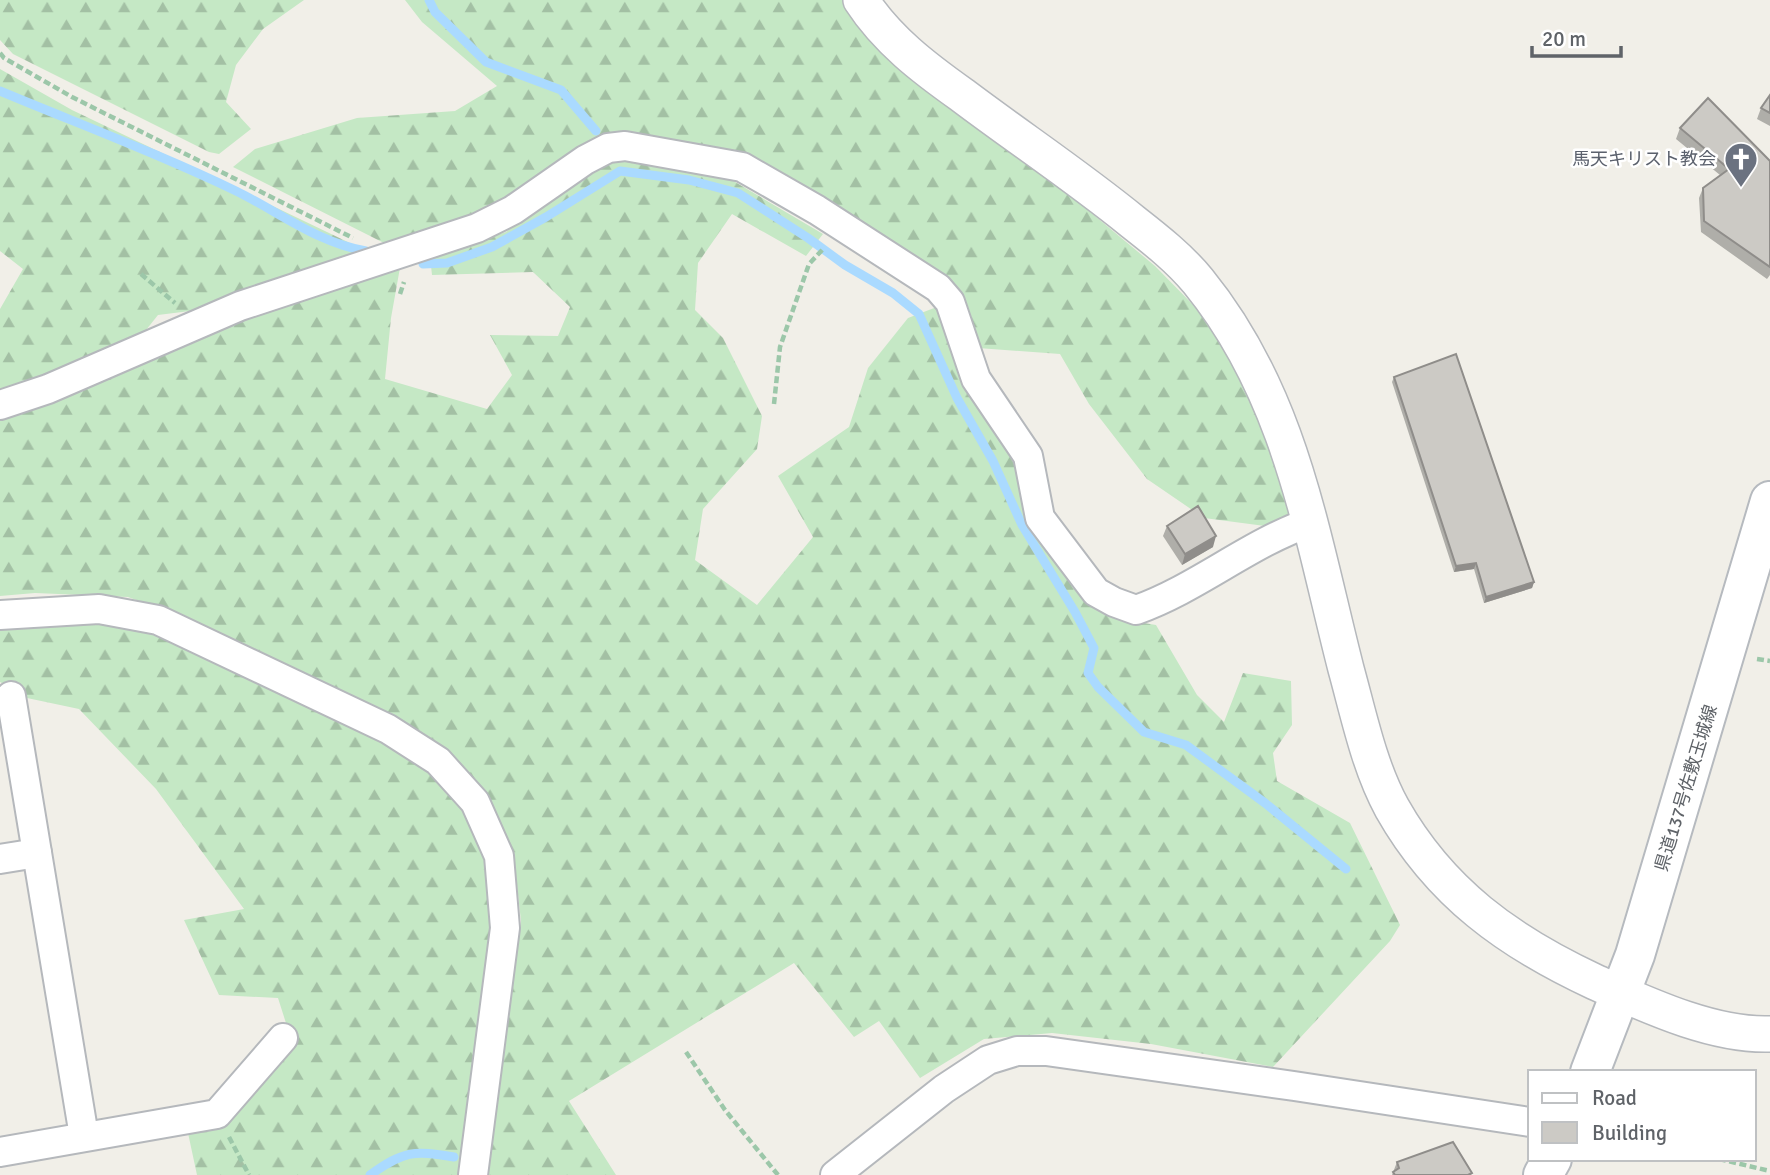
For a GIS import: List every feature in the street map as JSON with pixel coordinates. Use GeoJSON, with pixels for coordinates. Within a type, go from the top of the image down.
{"type":"FeatureCollection","features":[{"type":"Feature","properties":{"kind":"main road","name":"県道137号佐敷玉城線"},"geometry":{"type":"LineString","coordinates":[[1591,1070],[1622,993],[1770,501]]}},
{"type":"Feature","properties":{"kind":"street"},"geometry":{"type":"LineString","coordinates":[[862,0],[874,19],[915,61],[1090,186],[1162,245],[1196,279],[1223,314],[1255,369],[1281,424],[1311,522],[1367,748],[1392,807],[1426,859],[1462,899],[1494,925],[1538,953],[1622,993],[1699,1024],[1760,1035],[1770,1034]]}},
{"type":"Feature","properties":{"kind":"street"},"geometry":{"type":"LineString","coordinates":[[0,405],[48,389],[240,306],[489,222],[513,210],[585,160],[608,148],[643,148],[742,167],[817,210],[938,288],[950,302],[976,379],[1028,456],[1040,518],[1096,592],[1136,610],[1159,602],[1283,531],[1311,522]]}},
{"type":"Feature","properties":{"kind":"street"},"geometry":{"type":"LineString","coordinates":[[0,615],[99,609],[158,620],[388,729],[438,761],[475,802],[499,856],[505,928],[473,1175]]}},
{"type":"Feature","properties":{"kind":"street"},"geometry":{"type":"LineString","coordinates":[[11,696],[84,1136]]}},
{"type":"Feature","properties":{"kind":"street"},"geometry":{"type":"LineString","coordinates":[[0,859],[37,853]]}},
{"type":"Feature","properties":{"kind":"street"},"geometry":{"type":"LineString","coordinates":[[0,1152],[217,1114],[283,1038]]}},
{"type":"Feature","properties":{"kind":"street"},"geometry":{"type":"LineString","coordinates":[[835,1175],[944,1089],[988,1060],[1017,1051],[1046,1051],[1528,1122]]}},
{"type":"Feature","properties":{"kind":"path"},"geometry":{"type":"LineString","coordinates":[[0,53],[4,58],[72,97],[388,256]]}},
{"type":"Feature","properties":{"kind":"path"},"geometry":{"type":"LineString","coordinates":[[774,404],[780,347],[809,264],[827,245]]}},
{"type":"Feature","properties":{"kind":"path"},"geometry":{"type":"LineString","coordinates":[[141,274],[174,301],[186,330]]}},
{"type":"Feature","properties":{"kind":"path"},"geometry":{"type":"LineString","coordinates":[[685,1052],[725,1110],[779,1175]]}},
{"type":"Feature","properties":{"kind":"path"},"geometry":{"type":"LineString","coordinates":[[217,1114],[249,1175]]}},
{"type":"Feature","properties":{"kind":"path"},"geometry":{"type":"LineString","coordinates":[[1728,1161],[1770,1171]]}},
{"type":"Feature","properties":{"kind":"green space"},"geometry":{"type":"Polygon","coordinates":[[[0,0],[304,0],[263,29],[236,65],[226,102],[251,129],[219,154],[209,152],[13,54],[0,40],[0,0]]]}},
{"type":"Feature","properties":{"kind":"green space"},"geometry":{"type":"Polygon","coordinates":[[[405,0],[843,0],[870,38],[1155,266],[1206,318],[1240,371],[1297,512],[1265,526],[1204,518],[1147,479],[1089,404],[1060,354],[978,348],[955,285],[836,212],[645,138],[458,225],[384,243],[233,167],[255,149],[357,118],[455,111],[497,86],[422,22],[405,0]]]}},
{"type":"Feature","properties":{"kind":"green space"},"geometry":{"type":"Polygon","coordinates":[[[0,69],[72,110],[377,256],[198,310],[158,315],[134,345],[0,395],[0,309],[23,269],[0,251],[0,69]]]}},
{"type":"Feature","properties":{"kind":"green space"},"geometry":{"type":"Polygon","coordinates":[[[622,160],[730,179],[823,234],[806,256],[732,214],[698,263],[695,310],[723,338],[762,416],[757,449],[703,509],[695,560],[757,605],[813,537],[778,476],[849,427],[868,368],[908,318],[942,305],[1015,459],[1030,523],[1077,592],[1113,618],[1156,625],[1197,695],[1224,722],[1243,673],[1291,681],[1292,725],[1273,753],[1277,781],[1350,823],[1400,925],[1390,941],[1273,1067],[1151,1044],[1052,1033],[984,1039],[920,1078],[879,1021],[854,1037],[794,963],[569,1101],[616,1175],[487,1175],[521,921],[515,867],[487,798],[432,740],[192,620],[128,597],[35,593],[0,596],[0,410],[401,262],[391,318],[385,379],[487,409],[512,375],[490,335],[558,336],[570,307],[533,272],[432,275],[430,257],[506,232],[588,169],[622,160]]]}},
{"type":"Feature","properties":{"kind":"green space"},"geometry":{"type":"Polygon","coordinates":[[[90,618],[150,626],[427,763],[469,803],[493,859],[498,929],[466,1175],[197,1175],[188,1133],[292,1042],[278,998],[219,995],[184,920],[244,909],[156,789],[79,709],[27,698],[0,682],[0,622],[90,618]]]}},
{"type":"Feature","properties":{"kind":"building"},"geometry":{"type":"Polygon","coordinates":[[[1770,95],[1770,113],[1761,108],[1770,95]]]}},
{"type":"Feature","properties":{"kind":"building","name":"馬天キリスト教会"},"geometry":{"type":"Polygon","coordinates":[[[1708,98],[1770,161],[1770,267],[1704,221],[1703,188],[1729,169],[1680,128],[1708,98]]]}},
{"type":"Feature","properties":{"kind":"building"},"geometry":{"type":"Polygon","coordinates":[[[1456,354],[1534,582],[1486,597],[1476,563],[1456,566],[1394,377],[1456,354]]]}},
{"type":"Feature","properties":{"kind":"building"},"geometry":{"type":"Polygon","coordinates":[[[1198,506],[1216,536],[1185,554],[1167,526],[1198,506]]]}},
{"type":"Feature","properties":{"kind":"building"},"geometry":{"type":"Polygon","coordinates":[[[1453,1142],[1472,1173],[1395,1175],[1393,1172],[1399,1168],[1397,1162],[1453,1142]]]}},
{"type":"Feature","properties":{"kind":"waterway"},"geometry":{"type":"LineString","coordinates":[[429,0],[435,12],[486,62],[561,90],[596,131]]}},
{"type":"Feature","properties":{"kind":"waterway"},"geometry":{"type":"LineString","coordinates":[[0,91],[207,177],[331,241],[366,251]]}},
{"type":"Feature","properties":{"kind":"waterway"},"geometry":{"type":"LineString","coordinates":[[423,264],[447,263],[492,247],[620,171],[689,180],[738,193],[845,265],[893,293],[919,314],[957,398],[993,461],[1022,525],[1094,648],[1088,673],[1098,687],[1144,732],[1186,745],[1265,803],[1346,869]]}},
{"type":"Feature","properties":{"kind":"waterway"},"geometry":{"type":"LineString","coordinates":[[370,1175],[409,1154],[428,1153],[454,1157]]}},
{"type":"Feature","properties":{"kind":"place","name":"馬天キリスト教会"},"geometry":{"type":"Point","coordinates":[1741,189]}}]}
